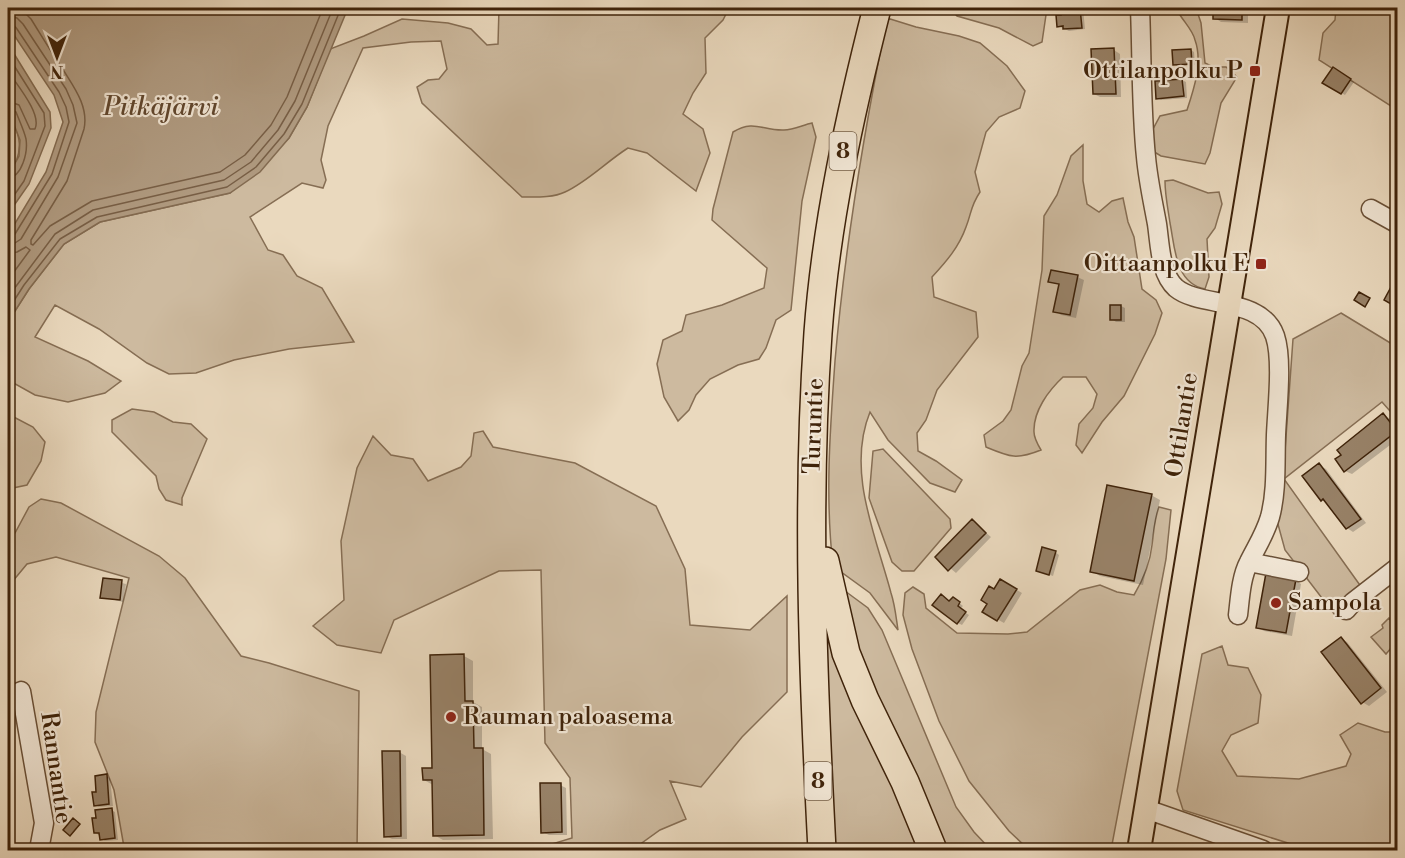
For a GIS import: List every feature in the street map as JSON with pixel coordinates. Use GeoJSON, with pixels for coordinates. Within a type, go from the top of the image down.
{"type":"FeatureCollection","features":[{"type":"Feature","properties":{"kind":"highway","name":"Turuntie"},"geometry":{"type":"LineString","coordinates":[[822,850],[815,711],[812,492],[818,332],[827,251],[842,155],[877,8]]}},
{"type":"Feature","properties":{"kind":"highway"},"geometry":{"type":"LineString","coordinates":[[812,492],[832,598],[846,653],[865,700],[905,782],[933,850]]}},
{"type":"Feature","properties":{"kind":"main road","name":"Ottilantie"},"geometry":{"type":"LineString","coordinates":[[1139,850],[1278,8]]}},
{"type":"Feature","properties":{"kind":"street"},"geometry":{"type":"LineString","coordinates":[[1140,8],[1146,156],[1161,254],[1167,278],[1177,289],[1187,294],[1252,312],[1268,323],[1275,336],[1278,370],[1271,514],[1264,536],[1244,574],[1238,615]]}},
{"type":"Feature","properties":{"kind":"street"},"geometry":{"type":"LineString","coordinates":[[1371,209],[1398,224]]}},
{"type":"Feature","properties":{"kind":"street"},"geometry":{"type":"LineString","coordinates":[[1249,562],[1299,572]]}},
{"type":"Feature","properties":{"kind":"street"},"geometry":{"type":"LineString","coordinates":[[1346,610],[1398,567]]}},
{"type":"Feature","properties":{"kind":"street","name":"Rannantie"},"geometry":{"type":"LineString","coordinates":[[21,691],[44,823],[39,850]]}},
{"type":"Feature","properties":{"kind":"street"},"geometry":{"type":"LineString","coordinates":[[1146,809],[1263,850]]}},
{"type":"Feature","properties":{"kind":"shaded area"},"geometry":{"type":"Polygon","coordinates":[[[499,8],[729,8],[723,20],[705,38],[706,73],[683,114],[703,129],[710,153],[696,191],[647,153],[628,148],[565,192],[550,196],[522,197],[422,103],[417,87],[428,80],[439,79],[447,69],[441,41],[363,48],[328,126],[321,160],[326,180],[323,188],[302,183],[250,217],[268,250],[283,255],[297,276],[322,288],[354,342],[289,349],[234,360],[196,373],[169,374],[147,363],[99,329],[55,305],[35,337],[88,361],[121,381],[105,393],[68,402],[35,395],[10,381],[8,384],[8,322],[29,289],[64,244],[100,222],[230,193],[289,138],[307,107],[330,49],[402,19],[448,23],[471,29],[487,45],[498,44],[499,8]]]}},
{"type":"Feature","properties":{"kind":"shaded area"},"geometry":{"type":"Polygon","coordinates":[[[950,8],[1047,8],[1042,42],[1033,46],[999,28],[957,16],[950,8]]]}},
{"type":"Feature","properties":{"kind":"shaded area"},"geometry":{"type":"Polygon","coordinates":[[[1181,8],[1196,8],[1201,23],[1205,63],[1213,67],[1226,67],[1237,77],[1221,103],[1210,153],[1205,164],[1161,156],[1151,150],[1152,131],[1160,116],[1187,110],[1195,84],[1198,66],[1197,48],[1193,33],[1180,15],[1181,8]]]}},
{"type":"Feature","properties":{"kind":"shaded area"},"geometry":{"type":"Polygon","coordinates":[[[1336,8],[1397,8],[1397,110],[1319,60],[1323,33],[1335,20],[1336,8]]]}},
{"type":"Feature","properties":{"kind":"shaded area"},"geometry":{"type":"Polygon","coordinates":[[[887,18],[980,43],[1007,66],[1025,91],[1020,108],[999,117],[986,132],[975,172],[980,192],[960,241],[932,277],[934,297],[976,312],[978,337],[937,390],[926,420],[917,433],[918,451],[962,480],[955,492],[930,483],[888,440],[870,412],[863,434],[862,480],[866,503],[892,598],[898,630],[870,593],[833,566],[829,515],[831,412],[844,275],[863,146],[887,18]]]}},
{"type":"Feature","properties":{"kind":"shaded area"},"geometry":{"type":"Polygon","coordinates":[[[8,109],[16,127],[19,151],[14,167],[8,176],[8,109]]]}},
{"type":"Feature","properties":{"kind":"shaded area"},"geometry":{"type":"Polygon","coordinates":[[[812,123],[816,137],[802,201],[791,310],[776,320],[766,348],[759,359],[738,365],[710,379],[696,395],[689,410],[678,421],[664,397],[657,364],[663,340],[682,331],[686,315],[722,305],[764,288],[767,268],[712,220],[733,132],[747,126],[784,130],[812,123]]]}},
{"type":"Feature","properties":{"kind":"shaded area"},"geometry":{"type":"Polygon","coordinates":[[[1083,145],[1083,181],[1087,204],[1099,212],[1112,201],[1123,198],[1134,237],[1142,289],[1156,300],[1162,313],[1155,334],[1124,396],[1102,422],[1082,453],[1076,445],[1079,424],[1093,408],[1097,394],[1086,377],[1063,377],[1047,395],[1036,416],[1034,434],[1041,450],[1019,456],[1007,455],[986,447],[984,435],[1003,421],[1011,410],[1022,366],[1029,353],[1042,270],[1044,216],[1057,195],[1071,156],[1083,145]]]}},
{"type":"Feature","properties":{"kind":"shaded area"},"geometry":{"type":"Polygon","coordinates":[[[1173,180],[1208,193],[1219,192],[1222,204],[1215,228],[1207,239],[1209,277],[1205,289],[1188,280],[1178,263],[1165,186],[1165,181],[1173,180]]]}},
{"type":"Feature","properties":{"kind":"shaded area"},"geometry":{"type":"Polygon","coordinates":[[[1341,313],[1397,347],[1398,420],[1382,402],[1284,479],[1362,588],[1335,615],[1285,550],[1276,517],[1283,479],[1293,339],[1341,313]]]}},
{"type":"Feature","properties":{"kind":"shaded area"},"geometry":{"type":"Polygon","coordinates":[[[132,409],[154,412],[173,422],[191,424],[207,439],[182,498],[182,505],[166,500],[159,489],[156,476],[112,432],[112,420],[132,409]]]}},
{"type":"Feature","properties":{"kind":"shaded area"},"geometry":{"type":"Polygon","coordinates":[[[8,414],[33,427],[45,442],[41,461],[27,485],[8,489],[8,414]]]}},
{"type":"Feature","properties":{"kind":"shaded area"},"geometry":{"type":"Polygon","coordinates":[[[483,431],[493,447],[575,463],[656,506],[685,569],[690,625],[750,630],[787,596],[787,692],[742,737],[701,787],[670,781],[686,819],[660,830],[632,850],[542,850],[542,847],[572,838],[570,778],[545,743],[541,570],[499,571],[394,620],[381,653],[337,645],[313,626],[344,600],[341,541],[357,468],[373,436],[391,455],[413,459],[428,481],[461,467],[471,456],[474,433],[483,431]]]}},
{"type":"Feature","properties":{"kind":"shaded area"},"geometry":{"type":"Polygon","coordinates":[[[883,449],[950,519],[951,528],[914,571],[902,571],[892,562],[869,498],[873,451],[883,449]]]}},
{"type":"Feature","properties":{"kind":"shaded area"},"geometry":{"type":"Polygon","coordinates":[[[41,499],[61,503],[159,556],[185,578],[241,656],[359,691],[357,850],[143,850],[124,847],[114,790],[95,742],[96,712],[129,578],[56,557],[27,564],[8,587],[8,533],[15,533],[29,507],[41,499]]]}},
{"type":"Feature","properties":{"kind":"shaded area"},"geometry":{"type":"Polygon","coordinates":[[[1159,507],[1171,510],[1166,559],[1111,850],[1029,850],[1009,831],[969,781],[939,721],[912,649],[903,615],[905,593],[913,587],[924,594],[926,608],[957,633],[1027,632],[1080,590],[1100,585],[1117,592],[1134,595],[1148,565],[1159,507]]]}},
{"type":"Feature","properties":{"kind":"shaded area"},"geometry":{"type":"Polygon","coordinates":[[[845,591],[868,608],[882,630],[956,807],[974,832],[991,850],[940,850],[857,664],[845,591]]]}},
{"type":"Feature","properties":{"kind":"shaded area"},"geometry":{"type":"Polygon","coordinates":[[[822,600],[923,850],[830,850],[822,600]]]}},
{"type":"Feature","properties":{"kind":"shaded area"},"geometry":{"type":"Polygon","coordinates":[[[1389,618],[1397,630],[1397,641],[1386,654],[1371,637],[1383,628],[1382,625],[1389,618]]]}},
{"type":"Feature","properties":{"kind":"shaded area"},"geometry":{"type":"Polygon","coordinates":[[[1222,646],[1228,665],[1248,668],[1261,695],[1258,723],[1231,735],[1222,751],[1237,776],[1299,779],[1346,766],[1351,754],[1340,735],[1358,723],[1385,732],[1397,732],[1397,850],[1310,850],[1183,810],[1177,791],[1202,654],[1222,646]]]}},
{"type":"Feature","properties":{"kind":"water","name":"Pitkäjärvi"},"geometry":{"type":"Polygon","coordinates":[[[8,8],[348,8],[307,107],[289,138],[260,172],[230,193],[100,222],[64,244],[29,289],[8,322],[8,235],[46,172],[63,122],[54,95],[8,26],[8,8]]]}},
{"type":"Feature","properties":{"kind":"water","name":"Pitkäjärvi"},"geometry":{"type":"Polygon","coordinates":[[[8,44],[50,112],[51,128],[29,184],[8,214],[8,176],[19,156],[20,140],[8,109],[8,44]]]}},
{"type":"Feature","properties":{"kind":"building"},"geometry":{"type":"Polygon","coordinates":[[[1060,8],[1080,8],[1082,28],[1057,27],[1056,15],[1061,15],[1060,8]]]}},
{"type":"Feature","properties":{"kind":"building"},"geometry":{"type":"Polygon","coordinates":[[[1213,8],[1242,8],[1242,20],[1213,19],[1213,8]]]}},
{"type":"Feature","properties":{"kind":"building"},"geometry":{"type":"Polygon","coordinates":[[[1114,48],[1116,94],[1093,94],[1091,49],[1114,48]]]}},
{"type":"Feature","properties":{"kind":"building"},"geometry":{"type":"Polygon","coordinates":[[[1191,49],[1192,64],[1173,65],[1172,50],[1191,49]]]}},
{"type":"Feature","properties":{"kind":"building"},"geometry":{"type":"Polygon","coordinates":[[[1333,67],[1351,79],[1341,94],[1322,83],[1333,67]]]}},
{"type":"Feature","properties":{"kind":"building"},"geometry":{"type":"Polygon","coordinates":[[[1182,79],[1184,96],[1156,99],[1155,81],[1182,79]]]}},
{"type":"Feature","properties":{"kind":"building"},"geometry":{"type":"Polygon","coordinates":[[[1051,270],[1078,275],[1070,315],[1053,312],[1059,284],[1048,282],[1051,270]]]}},
{"type":"Feature","properties":{"kind":"building"},"geometry":{"type":"Polygon","coordinates":[[[1391,287],[1398,291],[1398,308],[1384,300],[1391,287]]]}},
{"type":"Feature","properties":{"kind":"building"},"geometry":{"type":"Polygon","coordinates":[[[1359,292],[1370,298],[1365,307],[1354,300],[1359,292]]]}},
{"type":"Feature","properties":{"kind":"building"},"geometry":{"type":"Polygon","coordinates":[[[1110,305],[1121,305],[1121,320],[1110,320],[1110,305]]]}},
{"type":"Feature","properties":{"kind":"building"},"geometry":{"type":"Polygon","coordinates":[[[1383,413],[1397,431],[1344,472],[1335,459],[1341,455],[1337,450],[1383,413]]]}},
{"type":"Feature","properties":{"kind":"building"},"geometry":{"type":"Polygon","coordinates":[[[1319,463],[1361,519],[1346,529],[1302,476],[1319,463]]]}},
{"type":"Feature","properties":{"kind":"building"},"geometry":{"type":"Polygon","coordinates":[[[1107,485],[1152,494],[1134,581],[1090,572],[1107,485]]]}},
{"type":"Feature","properties":{"kind":"building"},"geometry":{"type":"Polygon","coordinates":[[[972,519],[986,533],[948,571],[935,557],[972,519]]]}},
{"type":"Feature","properties":{"kind":"building"},"geometry":{"type":"Polygon","coordinates":[[[1042,547],[1056,551],[1049,575],[1036,571],[1042,547]]]}},
{"type":"Feature","properties":{"kind":"building","name":"Sampola"},"geometry":{"type":"Polygon","coordinates":[[[1266,573],[1296,579],[1286,633],[1256,628],[1266,573]]]}},
{"type":"Feature","properties":{"kind":"building"},"geometry":{"type":"Polygon","coordinates":[[[103,578],[122,580],[120,600],[100,598],[103,578]]]}},
{"type":"Feature","properties":{"kind":"building"},"geometry":{"type":"Polygon","coordinates":[[[1000,579],[1017,589],[997,621],[982,612],[987,604],[981,600],[989,586],[994,589],[1000,579]]]}},
{"type":"Feature","properties":{"kind":"building"},"geometry":{"type":"Polygon","coordinates":[[[941,594],[949,601],[953,597],[960,602],[958,606],[966,612],[957,624],[932,605],[941,594]]]}},
{"type":"Feature","properties":{"kind":"building"},"geometry":{"type":"Polygon","coordinates":[[[1341,637],[1381,688],[1361,704],[1321,652],[1341,637]]]}},
{"type":"Feature","properties":{"kind":"building"},"geometry":{"type":"Polygon","coordinates":[[[464,654],[465,701],[473,701],[474,748],[483,748],[484,835],[433,836],[432,780],[423,780],[422,768],[432,768],[430,655],[464,654]]]}},
{"type":"Feature","properties":{"kind":"building"},"geometry":{"type":"Polygon","coordinates":[[[382,751],[400,751],[401,836],[384,837],[382,751]]]}},
{"type":"Feature","properties":{"kind":"building"},"geometry":{"type":"Polygon","coordinates":[[[107,774],[109,804],[94,806],[92,792],[96,792],[95,776],[107,774]]]}},
{"type":"Feature","properties":{"kind":"building"},"geometry":{"type":"Polygon","coordinates":[[[540,783],[561,783],[562,832],[541,833],[540,783]]]}},
{"type":"Feature","properties":{"kind":"building"},"geometry":{"type":"Polygon","coordinates":[[[112,808],[115,838],[100,840],[99,833],[94,833],[92,818],[96,818],[95,810],[112,808]]]}},
{"type":"Feature","properties":{"kind":"building"},"geometry":{"type":"Polygon","coordinates":[[[73,818],[80,824],[70,836],[63,830],[73,818]]]}},
{"type":"Feature","properties":{"kind":"place","name":"Ottilanpolku P"},"geometry":{"type":"Point","coordinates":[1255,71]}},
{"type":"Feature","properties":{"kind":"place","name":"Oittaanpolku E"},"geometry":{"type":"Point","coordinates":[1261,264]}},
{"type":"Feature","properties":{"kind":"place","name":"Sampola"},"geometry":{"type":"Point","coordinates":[1276,603]}},
{"type":"Feature","properties":{"kind":"place","name":"Rauman paloasema"},"geometry":{"type":"Point","coordinates":[451,717]}}]}
